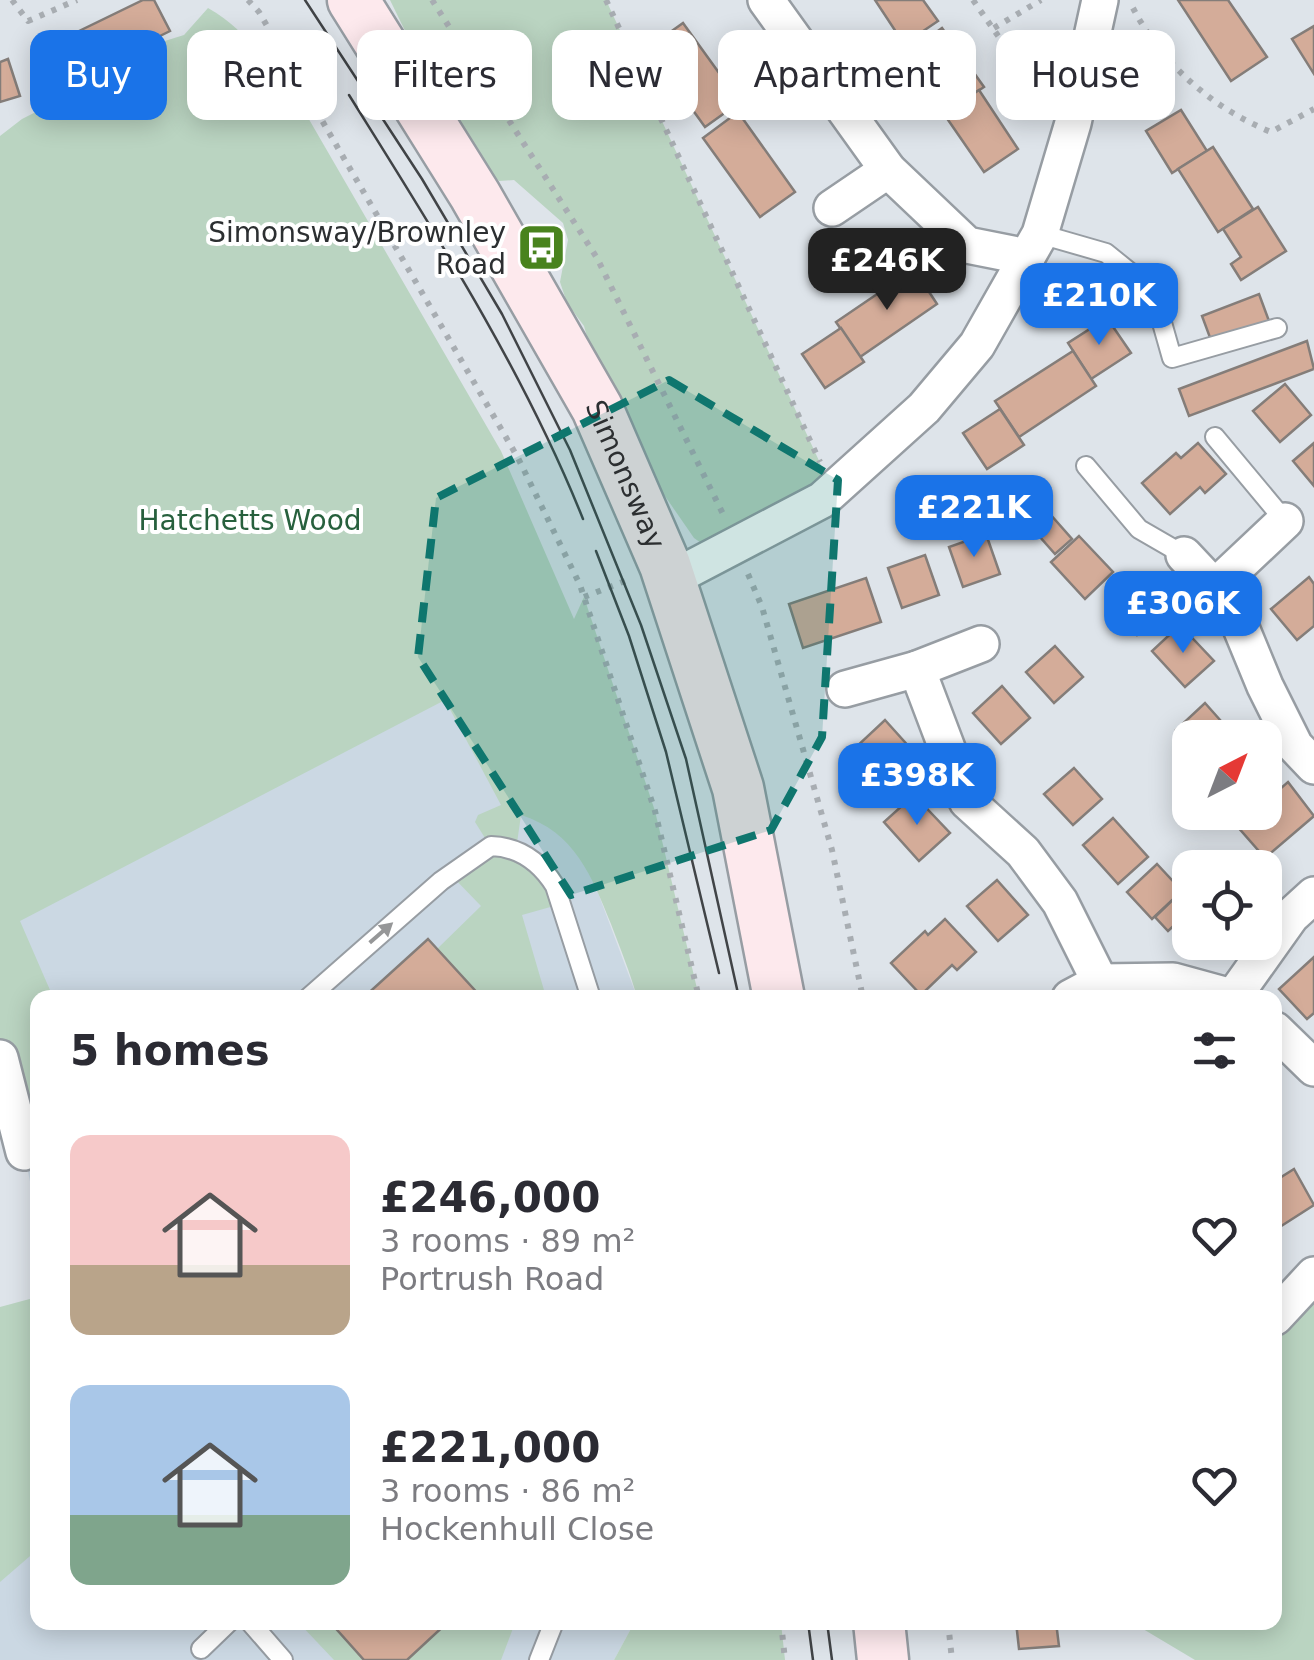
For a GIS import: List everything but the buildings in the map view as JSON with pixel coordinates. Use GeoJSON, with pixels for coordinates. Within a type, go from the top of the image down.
{"type":"FeatureCollection","features":[{"type":"Feature","properties":{"kind":"street","name":"Simonsway"},"geometry":{"type":"LineString","coordinates":[[353,0],[474,195],[597,408],[671,579],[738,788],[777,990]]}},
{"type":"Feature","properties":{"kind":"street"},"geometry":{"type":"LineString","coordinates":[[766,0],[888,170],[968,246],[1033,246]]}},
{"type":"Feature","properties":{"kind":"street"},"geometry":{"type":"LineString","coordinates":[[671,579],[822,500],[924,408],[977,345],[1033,246],[1073,123],[1100,0]]}},
{"type":"Feature","properties":{"kind":"street"},"geometry":{"type":"LineString","coordinates":[[832,208],[888,170]]}},
{"type":"Feature","properties":{"kind":"street"},"geometry":{"type":"LineString","coordinates":[[1215,587],[1285,521]]}},
{"type":"Feature","properties":{"kind":"street"},"geometry":{"type":"LineString","coordinates":[[1184,555],[1232,606],[1265,686],[1296,746],[1314,766]]}},
{"type":"Feature","properties":{"kind":"street"},"geometry":{"type":"LineString","coordinates":[[845,689],[917,669],[981,644]]}},
{"type":"Feature","properties":{"kind":"street"},"geometry":{"type":"LineString","coordinates":[[917,669],[967,801],[1024,852],[1060,902],[1085,990],[1172,981],[1207,990]]}},
{"type":"Feature","properties":{"kind":"street"},"geometry":{"type":"LineString","coordinates":[[1239,990],[1291,916],[1314,894]]}},
{"type":"Feature","properties":{"kind":"street"},"geometry":{"type":"LineString","coordinates":[[1282,1037],[1314,1068]]}},
{"type":"Feature","properties":{"kind":"street"},"geometry":{"type":"LineString","coordinates":[[0,1058],[24,1152]]}},
{"type":"Feature","properties":{"kind":"street"},"geometry":{"type":"LineString","coordinates":[[1282,1309],[1314,1275]]}},
{"type":"Feature","properties":{"kind":"street"},"geometry":{"type":"LineString","coordinates":[[879,1630],[883,1660]]}},
{"type":"Feature","properties":{"kind":"lane"},"geometry":{"type":"LineString","coordinates":[[1033,246],[1106,253],[1153,291],[1172,358],[1277,328]]}},
{"type":"Feature","properties":{"kind":"lane"},"geometry":{"type":"LineString","coordinates":[[1215,437],[1285,521]]}},
{"type":"Feature","properties":{"kind":"lane"},"geometry":{"type":"LineString","coordinates":[[1086,466],[1139,529],[1184,555]]}},
{"type":"Feature","properties":{"kind":"lane"},"geometry":{"type":"LineString","coordinates":[[317,990],[441,881],[490,846],[516,850],[539,864],[548,875],[589,990]]}},
{"type":"Feature","properties":{"kind":"lane"},"geometry":{"type":"LineString","coordinates":[[202,1649],[221,1630]]}},
{"type":"Feature","properties":{"kind":"lane"},"geometry":{"type":"LineString","coordinates":[[257,1630],[283,1660]]}},
{"type":"Feature","properties":{"kind":"lane"},"geometry":{"type":"LineString","coordinates":[[539,1660],[551,1630]]}},
{"type":"Feature","properties":{"kind":"path"},"geometry":{"type":"LineString","coordinates":[[12,0],[28,21],[77,0]]}},
{"type":"Feature","properties":{"kind":"path"},"geometry":{"type":"LineString","coordinates":[[248,0],[518,458],[580,585],[654,810],[697,990]]}},
{"type":"Feature","properties":{"kind":"path"},"geometry":{"type":"LineString","coordinates":[[432,0],[597,258],[736,545],[762,608],[832,850],[862,990]]}},
{"type":"Feature","properties":{"kind":"path"},"geometry":{"type":"LineString","coordinates":[[606,0],[833,490]]}},
{"type":"Feature","properties":{"kind":"path"},"geometry":{"type":"LineString","coordinates":[[973,0],[1024,73],[1073,123],[1179,70]]}},
{"type":"Feature","properties":{"kind":"path"},"geometry":{"type":"LineString","coordinates":[[994,28],[1042,0]]}},
{"type":"Feature","properties":{"kind":"path"},"geometry":{"type":"LineString","coordinates":[[1129,0],[1144,29],[1210,100],[1271,132],[1314,109]]}},
{"type":"Feature","properties":{"kind":"path"},"geometry":{"type":"LineString","coordinates":[[782,1630],[786,1660]]}},
{"type":"Feature","properties":{"kind":"path"},"geometry":{"type":"LineString","coordinates":[[949,1630],[952,1660]]}},
{"type":"Feature","properties":{"kind":"highlighted area"},"geometry":{"type":"Polygon","coordinates":[[[669,380],[838,480],[822,737],[771,830],[571,895],[418,657],[436,498],[669,380]]]}},
{"type":"Feature","properties":{"kind":"shaded area"},"geometry":{"type":"Polygon","coordinates":[[[492,657],[585,858],[634,990],[30,990],[30,1182],[0,918],[492,657]]]}},
{"type":"Feature","properties":{"kind":"shaded area"},"geometry":{"type":"Polygon","coordinates":[[[30,1361],[30,1630],[630,1630],[614,1660],[0,1660],[0,1385],[30,1361]]]}},
{"type":"Feature","properties":{"kind":"green space"},"geometry":{"type":"Polygon","coordinates":[[[390,0],[606,0],[620,30],[552,30],[552,120],[661,120],[833,491],[718,555],[694,538],[640,460],[596,369],[584,326],[567,303],[560,282],[568,240],[563,223],[514,180],[499,181],[477,159],[453,120],[532,120],[532,30],[405,30],[390,0]]]}},
{"type":"Feature","properties":{"kind":"green space","name":"Hatchetts Wood"},"geometry":{"type":"Polygon","coordinates":[[[208,8],[238,30],[188,30],[208,8]]]}},
{"type":"Feature","properties":{"kind":"green space","name":"Hatchetts Wood"},"geometry":{"type":"Polygon","coordinates":[[[187,32],[187,120],[309,120],[501,451],[574,619],[584,597],[655,811],[697,990],[635,990],[604,907],[579,858],[555,833],[521,815],[516,850],[561,904],[522,915],[544,990],[475,990],[437,949],[481,906],[450,874],[490,846],[475,822],[478,815],[501,805],[445,700],[20,921],[50,990],[30,990],[30,1137],[0,1058],[0,136],[30,115],[30,120],[167,120],[167,40],[187,32]]]}},
{"type":"Feature","properties":{"kind":"green space"},"geometry":{"type":"Polygon","coordinates":[[[1314,1275],[1314,1660],[1195,1660],[1145,1630],[1282,1630],[1282,1309],[1314,1275]]]}},
{"type":"Feature","properties":{"kind":"green space"},"geometry":{"type":"Polygon","coordinates":[[[30,1299],[30,1556],[0,1582],[0,1307],[30,1299]]]}},
{"type":"Feature","properties":{"kind":"green space"},"geometry":{"type":"Polygon","coordinates":[[[306,1630],[336,1630],[364,1660],[334,1660],[306,1630]]]}},
{"type":"Feature","properties":{"kind":"green space"},"geometry":{"type":"Polygon","coordinates":[[[439,1630],[512,1630],[501,1660],[407,1660],[439,1630]]]}},
{"type":"Feature","properties":{"kind":"green space"},"geometry":{"type":"Polygon","coordinates":[[[630,1630],[782,1630],[785,1660],[614,1660],[630,1630]]]}},
{"type":"Feature","properties":{"kind":"tram line"},"geometry":{"type":"LineString","coordinates":[[305,0],[422,179],[502,314],[570,450],[641,625],[686,759],[737,990]]}},
{"type":"Feature","properties":{"kind":"tram line"},"geometry":{"type":"LineString","coordinates":[[349,95],[445,249],[505,355],[583,519]]}},
{"type":"Feature","properties":{"kind":"tram line"},"geometry":{"type":"LineString","coordinates":[[596,551],[629,636],[666,752],[719,973]]}},
{"type":"Feature","properties":{"kind":"tram line"},"geometry":{"type":"LineString","coordinates":[[809,1630],[813,1660]]}},
{"type":"Feature","properties":{"kind":"tram line"},"geometry":{"type":"LineString","coordinates":[[828,1630],[832,1660]]}},
{"type":"Feature","properties":{"kind":"place","name":"Simonsway/Brownley Road"},"geometry":{"type":"Point","coordinates":[541,248]}}]}
